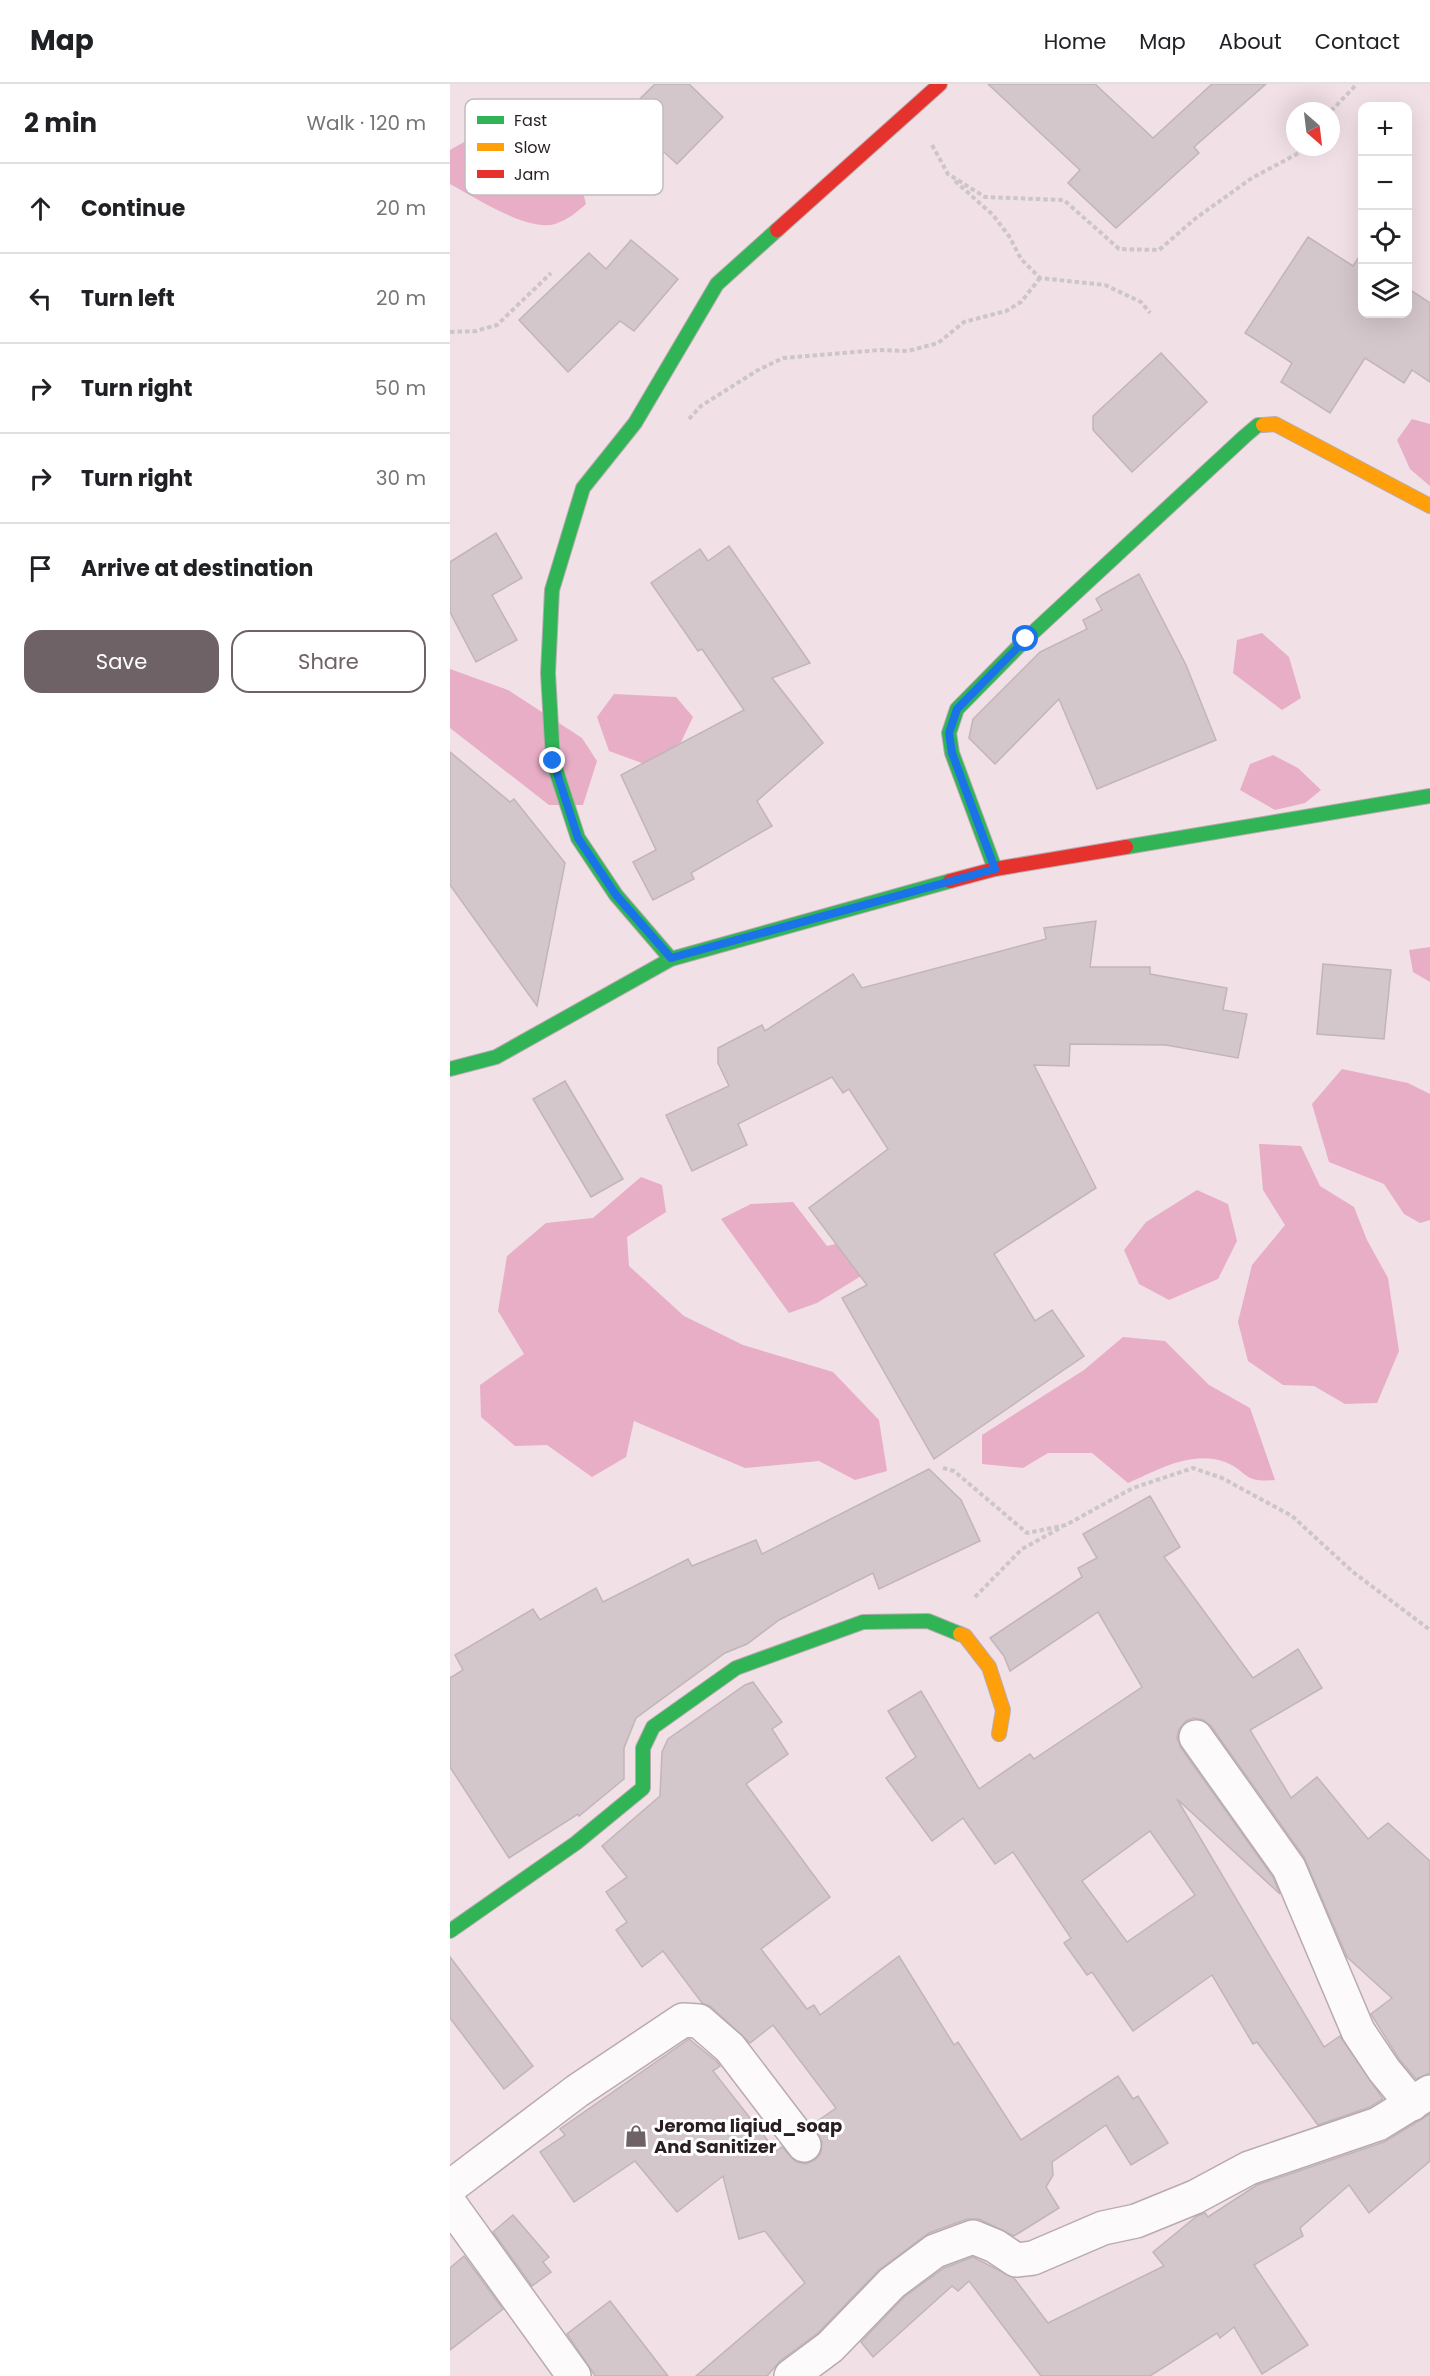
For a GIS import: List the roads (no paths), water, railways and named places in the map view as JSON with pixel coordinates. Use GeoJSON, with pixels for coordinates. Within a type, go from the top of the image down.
{"type":"FeatureCollection","features":[{"type":"Feature","properties":{"kind":"street"},"geometry":{"type":"LineString","coordinates":[[671,958],[616,895],[578,838],[553,761],[548,673],[552,590],[583,488],[635,423],[717,284],[939,84]]}},
{"type":"Feature","properties":{"kind":"street"},"geometry":{"type":"LineString","coordinates":[[995,869],[952,753],[949,733],[957,709],[1026,639],[1258,425],[1275,423],[1430,506]]}},
{"type":"Feature","properties":{"kind":"street"},"geometry":{"type":"LineString","coordinates":[[450,1069],[496,1057],[671,958],[995,869],[1430,796]]}},
{"type":"Feature","properties":{"kind":"street"},"geometry":{"type":"LineString","coordinates":[[450,1931],[576,1843],[643,1788],[643,1748],[654,1727],[736,1668],[863,1622],[928,1621],[965,1636],[989,1667],[1003,1710],[999,1734]]}},
{"type":"Feature","properties":{"kind":"street"},"geometry":{"type":"LineString","coordinates":[[791,2376],[830,2347],[892,2283],[935,2251],[973,2237],[995,2246],[1017,2260],[1033,2259],[1103,2228],[1136,2221],[1195,2197],[1249,2168],[1377,2124],[1421,2098],[1384,2070],[1358,2031],[1289,1868],[1196,1737]]}},
{"type":"Feature","properties":{"kind":"street"},"geometry":{"type":"LineString","coordinates":[[450,2187],[577,2091],[683,2020],[699,2020],[730,2048],[804,2145]]}},
{"type":"Feature","properties":{"kind":"street"},"geometry":{"type":"LineString","coordinates":[[450,2204],[574,2376]]}},
{"type":"Feature","properties":{"kind":"place","name":"Jeroma liqiud_soap And Sanitizer"},"geometry":{"type":"Point","coordinates":[636,2136]}}]}
